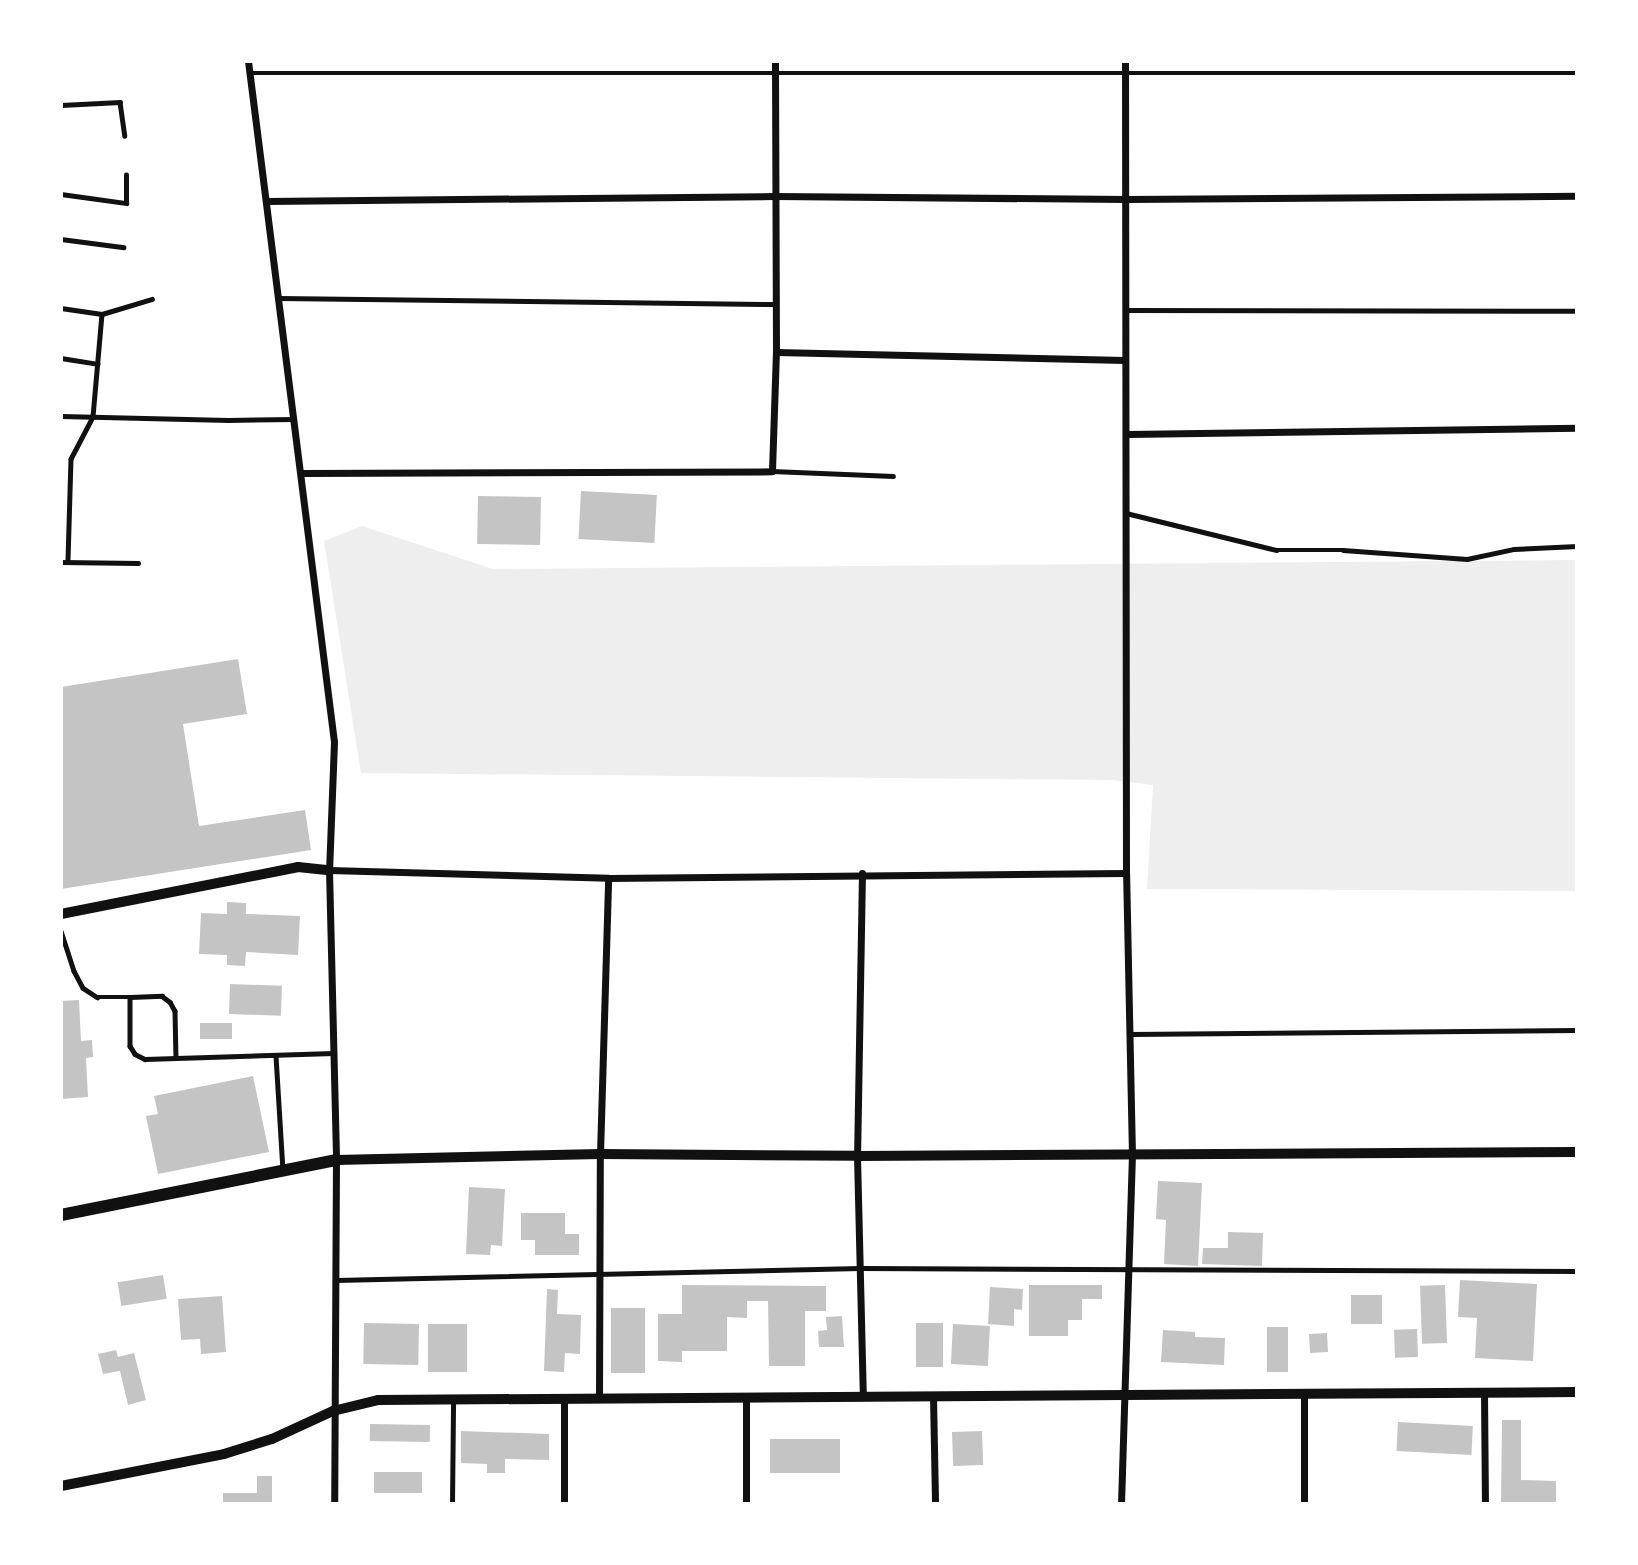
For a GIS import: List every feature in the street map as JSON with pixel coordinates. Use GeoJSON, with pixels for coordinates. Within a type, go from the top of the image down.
{"type":"FeatureCollection","features":[{"type":"Feature","properties":{"kind":"main road"},"geometry":{"type":"LineString","coordinates":[[61,1215],[336,1160]]}},
{"type":"Feature","properties":{"kind":"street"},"geometry":{"type":"LineString","coordinates":[[248,61],[334,742],[329,870],[336,1160],[334,1504]]}},
{"type":"Feature","properties":{"kind":"street"},"geometry":{"type":"LineString","coordinates":[[302,474],[772,471],[776,352],[775,61]]}},
{"type":"Feature","properties":{"kind":"street"},"geometry":{"type":"LineString","coordinates":[[1121,1504],[1122,1395],[1131,1270],[1132,1154],[1126,873],[1125,61]]}},
{"type":"Feature","properties":{"kind":"street"},"geometry":{"type":"LineString","coordinates":[[266,201],[774,196],[1126,199],[1577,196]]}},
{"type":"Feature","properties":{"kind":"street"},"geometry":{"type":"LineString","coordinates":[[776,352],[1125,360]]}},
{"type":"Feature","properties":{"kind":"street"},"geometry":{"type":"LineString","coordinates":[[1127,434],[1577,428]]}},
{"type":"Feature","properties":{"kind":"street"},"geometry":{"type":"LineString","coordinates":[[61,914],[298,867],[608,878],[862,873],[1126,873]]}},
{"type":"Feature","properties":{"kind":"street"},"geometry":{"type":"LineString","coordinates":[[862,873],[857,1156],[863,1396]]}},
{"type":"Feature","properties":{"kind":"street"},"geometry":{"type":"LineString","coordinates":[[599,1398],[600,1154],[608,878]]}},
{"type":"Feature","properties":{"kind":"street"},"geometry":{"type":"LineString","coordinates":[[336,1160],[600,1154],[857,1156],[1577,1152]]}},
{"type":"Feature","properties":{"kind":"street"},"geometry":{"type":"LineString","coordinates":[[61,1486],[224,1454],[272,1439],[333,1411],[378,1400],[1577,1392]]}},
{"type":"Feature","properties":{"kind":"street"},"geometry":{"type":"LineString","coordinates":[[1484,1393],[1485,1504]]}},
{"type":"Feature","properties":{"kind":"street"},"geometry":{"type":"LineString","coordinates":[[1304,1394],[1304,1504]]}},
{"type":"Feature","properties":{"kind":"street"},"geometry":{"type":"LineString","coordinates":[[933,1396],[935,1504]]}},
{"type":"Feature","properties":{"kind":"street"},"geometry":{"type":"LineString","coordinates":[[746,1397],[746,1504]]}},
{"type":"Feature","properties":{"kind":"street"},"geometry":{"type":"LineString","coordinates":[[564,1398],[564,1504]]}},
{"type":"Feature","properties":{"kind":"lane"},"geometry":{"type":"LineString","coordinates":[[250,73],[1577,73]]}},
{"type":"Feature","properties":{"kind":"lane"},"geometry":{"type":"LineString","coordinates":[[61,105],[120,102],[125,136]]}},
{"type":"Feature","properties":{"kind":"lane"},"geometry":{"type":"LineString","coordinates":[[61,194],[126,203],[126,175]]}},
{"type":"Feature","properties":{"kind":"lane"},"geometry":{"type":"LineString","coordinates":[[61,239],[122,247]]}},
{"type":"Feature","properties":{"kind":"lane"},"geometry":{"type":"LineString","coordinates":[[279,298],[775,304]]}},
{"type":"Feature","properties":{"kind":"lane"},"geometry":{"type":"LineString","coordinates":[[61,308],[102,314],[152,299]]}},
{"type":"Feature","properties":{"kind":"lane"},"geometry":{"type":"LineString","coordinates":[[1126,310],[1577,311]]}},
{"type":"Feature","properties":{"kind":"lane"},"geometry":{"type":"LineString","coordinates":[[68,562],[71,459],[93,417],[102,314]]}},
{"type":"Feature","properties":{"kind":"lane"},"geometry":{"type":"LineString","coordinates":[[61,358],[98,363]]}},
{"type":"Feature","properties":{"kind":"lane"},"geometry":{"type":"LineString","coordinates":[[61,416],[294,419]]}},
{"type":"Feature","properties":{"kind":"lane"},"geometry":{"type":"LineString","coordinates":[[772,471],[893,475]]}},
{"type":"Feature","properties":{"kind":"lane"},"geometry":{"type":"LineString","coordinates":[[61,479],[70,479]]}},
{"type":"Feature","properties":{"kind":"lane"},"geometry":{"type":"LineString","coordinates":[[1126,513],[1277,550],[1343,550],[1467,559],[1514,549],[1577,546]]}},
{"type":"Feature","properties":{"kind":"lane"},"geometry":{"type":"LineString","coordinates":[[61,562],[138,563]]}},
{"type":"Feature","properties":{"kind":"lane"},"geometry":{"type":"LineString","coordinates":[[61,932],[74,971],[83,988],[97,997],[162,996],[170,1002],[176,1011],[176,1058]]}},
{"type":"Feature","properties":{"kind":"lane"},"geometry":{"type":"LineString","coordinates":[[130,997],[130,1046],[135,1054],[145,1059],[333,1053]]}},
{"type":"Feature","properties":{"kind":"lane"},"geometry":{"type":"LineString","coordinates":[[1130,1034],[1577,1030]]}},
{"type":"Feature","properties":{"kind":"lane"},"geometry":{"type":"LineString","coordinates":[[276,1056],[283,1170]]}},
{"type":"Feature","properties":{"kind":"lane"},"geometry":{"type":"LineString","coordinates":[[335,1280],[860,1268],[1577,1271]]}},
{"type":"Feature","properties":{"kind":"lane"},"geometry":{"type":"LineString","coordinates":[[452,1504],[453,1399]]}},
{"type":"Feature","properties":{"kind":"shaded area"},"geometry":{"type":"Polygon","coordinates":[[[362,526],[493,569],[1577,560],[1577,891],[1147,889],[1153,785],[1111,780],[361,773],[324,541],[362,526]]]}},
{"type":"Feature","properties":{"kind":"building"},"geometry":{"type":"Polygon","coordinates":[[[581,491],[657,495],[654,543],[578,539],[581,491]]]}},
{"type":"Feature","properties":{"kind":"building"},"geometry":{"type":"Polygon","coordinates":[[[478,496],[541,497],[540,545],[477,544],[478,496]]]}},
{"type":"Feature","properties":{"kind":"building"},"geometry":{"type":"Polygon","coordinates":[[[238,659],[247,714],[183,724],[199,826],[305,810],[311,850],[61,889],[61,687],[238,659]]]}},
{"type":"Feature","properties":{"kind":"building"},"geometry":{"type":"Polygon","coordinates":[[[227,902],[246,903],[246,914],[300,916],[298,955],[246,952],[245,966],[227,965],[227,955],[199,954],[201,913],[227,914],[227,902]]]}},
{"type":"Feature","properties":{"kind":"building"},"geometry":{"type":"Polygon","coordinates":[[[230,984],[282,986],[281,1016],[229,1014],[230,984]]]}},
{"type":"Feature","properties":{"kind":"building"},"geometry":{"type":"Polygon","coordinates":[[[79,1000],[81,1041],[92,1040],[93,1057],[86,1058],[88,1097],[61,1099],[61,1001],[79,1000]]]}},
{"type":"Feature","properties":{"kind":"building"},"geometry":{"type":"Polygon","coordinates":[[[200,1023],[232,1023],[232,1039],[200,1039],[200,1023]]]}},
{"type":"Feature","properties":{"kind":"building"},"geometry":{"type":"Polygon","coordinates":[[[253,1076],[269,1152],[158,1174],[146,1116],[158,1114],[154,1096],[253,1076]]]}},
{"type":"Feature","properties":{"kind":"building"},"geometry":{"type":"Polygon","coordinates":[[[1158,1181],[1202,1183],[1198,1266],[1164,1264],[1166,1220],[1156,1219],[1158,1181]]]}},
{"type":"Feature","properties":{"kind":"building"},"geometry":{"type":"Polygon","coordinates":[[[469,1187],[505,1189],[502,1246],[491,1245],[490,1255],[466,1254],[469,1187]]]}},
{"type":"Feature","properties":{"kind":"building"},"geometry":{"type":"Polygon","coordinates":[[[521,1213],[565,1213],[565,1234],[579,1234],[579,1255],[535,1255],[535,1240],[521,1240],[521,1213]]]}},
{"type":"Feature","properties":{"kind":"building"},"geometry":{"type":"Polygon","coordinates":[[[1228,1232],[1263,1233],[1262,1266],[1202,1264],[1203,1248],[1228,1248],[1228,1232]]]}},
{"type":"Feature","properties":{"kind":"building"},"geometry":{"type":"Polygon","coordinates":[[[163,1275],[167,1299],[121,1306],[118,1282],[163,1275]]]}},
{"type":"Feature","properties":{"kind":"building"},"geometry":{"type":"Polygon","coordinates":[[[1460,1280],[1537,1284],[1533,1361],[1475,1358],[1477,1318],[1458,1317],[1460,1280]]]}},
{"type":"Feature","properties":{"kind":"building"},"geometry":{"type":"Polygon","coordinates":[[[682,1285],[826,1286],[826,1311],[805,1311],[805,1366],[769,1366],[768,1301],[747,1301],[747,1318],[727,1317],[727,1351],[682,1351],[682,1362],[658,1361],[658,1314],[682,1314],[682,1285]]]}},
{"type":"Feature","properties":{"kind":"building"},"geometry":{"type":"Polygon","coordinates":[[[1029,1285],[1102,1285],[1102,1299],[1082,1299],[1082,1320],[1068,1320],[1068,1336],[1029,1336],[1029,1285]]]}},
{"type":"Feature","properties":{"kind":"building"},"geometry":{"type":"Polygon","coordinates":[[[1445,1285],[1447,1343],[1422,1344],[1420,1286],[1445,1285]]]}},
{"type":"Feature","properties":{"kind":"building"},"geometry":{"type":"Polygon","coordinates":[[[990,1287],[1023,1289],[1022,1310],[1014,1309],[1014,1326],[988,1324],[990,1287]]]}},
{"type":"Feature","properties":{"kind":"building"},"geometry":{"type":"Polygon","coordinates":[[[547,1289],[558,1290],[557,1314],[581,1315],[580,1354],[565,1353],[564,1372],[544,1371],[547,1289]]]}},
{"type":"Feature","properties":{"kind":"building"},"geometry":{"type":"Polygon","coordinates":[[[1351,1295],[1382,1295],[1382,1324],[1351,1324],[1351,1295]]]}},
{"type":"Feature","properties":{"kind":"building"},"geometry":{"type":"Polygon","coordinates":[[[222,1296],[226,1352],[201,1354],[200,1339],[181,1340],[178,1299],[222,1296]]]}},
{"type":"Feature","properties":{"kind":"building"},"geometry":{"type":"Polygon","coordinates":[[[611,1308],[645,1308],[645,1373],[611,1373],[611,1308]]]}},
{"type":"Feature","properties":{"kind":"building"},"geometry":{"type":"Polygon","coordinates":[[[842,1316],[844,1347],[819,1347],[818,1331],[827,1330],[826,1317],[842,1316]]]}},
{"type":"Feature","properties":{"kind":"building"},"geometry":{"type":"Polygon","coordinates":[[[364,1323],[419,1324],[418,1365],[363,1364],[364,1323]]]}},
{"type":"Feature","properties":{"kind":"building"},"geometry":{"type":"Polygon","coordinates":[[[916,1323],[943,1323],[943,1367],[916,1367],[916,1323]]]}},
{"type":"Feature","properties":{"kind":"building"},"geometry":{"type":"Polygon","coordinates":[[[428,1324],[467,1324],[467,1372],[428,1372],[428,1324]]]}},
{"type":"Feature","properties":{"kind":"building"},"geometry":{"type":"Polygon","coordinates":[[[953,1324],[990,1326],[988,1366],[951,1364],[953,1324]]]}},
{"type":"Feature","properties":{"kind":"building"},"geometry":{"type":"Polygon","coordinates":[[[1267,1327],[1288,1327],[1288,1372],[1267,1372],[1267,1327]]]}},
{"type":"Feature","properties":{"kind":"building"},"geometry":{"type":"Polygon","coordinates":[[[1417,1329],[1418,1357],[1395,1358],[1394,1330],[1417,1329]]]}},
{"type":"Feature","properties":{"kind":"building"},"geometry":{"type":"Polygon","coordinates":[[[1163,1330],[1195,1332],[1195,1337],[1225,1338],[1224,1365],[1161,1362],[1163,1330]]]}},
{"type":"Feature","properties":{"kind":"building"},"geometry":{"type":"Polygon","coordinates":[[[1327,1333],[1328,1352],[1310,1353],[1309,1334],[1327,1333]]]}},
{"type":"Feature","properties":{"kind":"building"},"geometry":{"type":"Polygon","coordinates":[[[116,1350],[118,1357],[134,1353],[146,1400],[128,1405],[120,1371],[103,1374],[98,1354],[116,1350]]]}},
{"type":"Feature","properties":{"kind":"building"},"geometry":{"type":"Polygon","coordinates":[[[1502,1420],[1521,1420],[1521,1480],[1556,1481],[1556,1504],[1501,1504],[1502,1420]]]}},
{"type":"Feature","properties":{"kind":"building"},"geometry":{"type":"Polygon","coordinates":[[[1398,1422],[1473,1426],[1471,1455],[1396,1451],[1398,1422]]]}},
{"type":"Feature","properties":{"kind":"building"},"geometry":{"type":"Polygon","coordinates":[[[370,1424],[430,1425],[430,1442],[370,1441],[370,1424]]]}},
{"type":"Feature","properties":{"kind":"building"},"geometry":{"type":"Polygon","coordinates":[[[461,1431],[549,1434],[549,1460],[505,1459],[505,1473],[487,1473],[487,1464],[461,1463],[461,1431]]]}},
{"type":"Feature","properties":{"kind":"building"},"geometry":{"type":"Polygon","coordinates":[[[982,1431],[983,1465],[953,1466],[952,1432],[982,1431]]]}},
{"type":"Feature","properties":{"kind":"building"},"geometry":{"type":"Polygon","coordinates":[[[770,1439],[840,1439],[840,1473],[770,1473],[770,1439]]]}},
{"type":"Feature","properties":{"kind":"building"},"geometry":{"type":"Polygon","coordinates":[[[374,1472],[422,1472],[422,1493],[374,1493],[374,1472]]]}},
{"type":"Feature","properties":{"kind":"building"},"geometry":{"type":"Polygon","coordinates":[[[257,1476],[272,1476],[272,1504],[223,1504],[223,1493],[257,1493],[257,1476]]]}}]}
